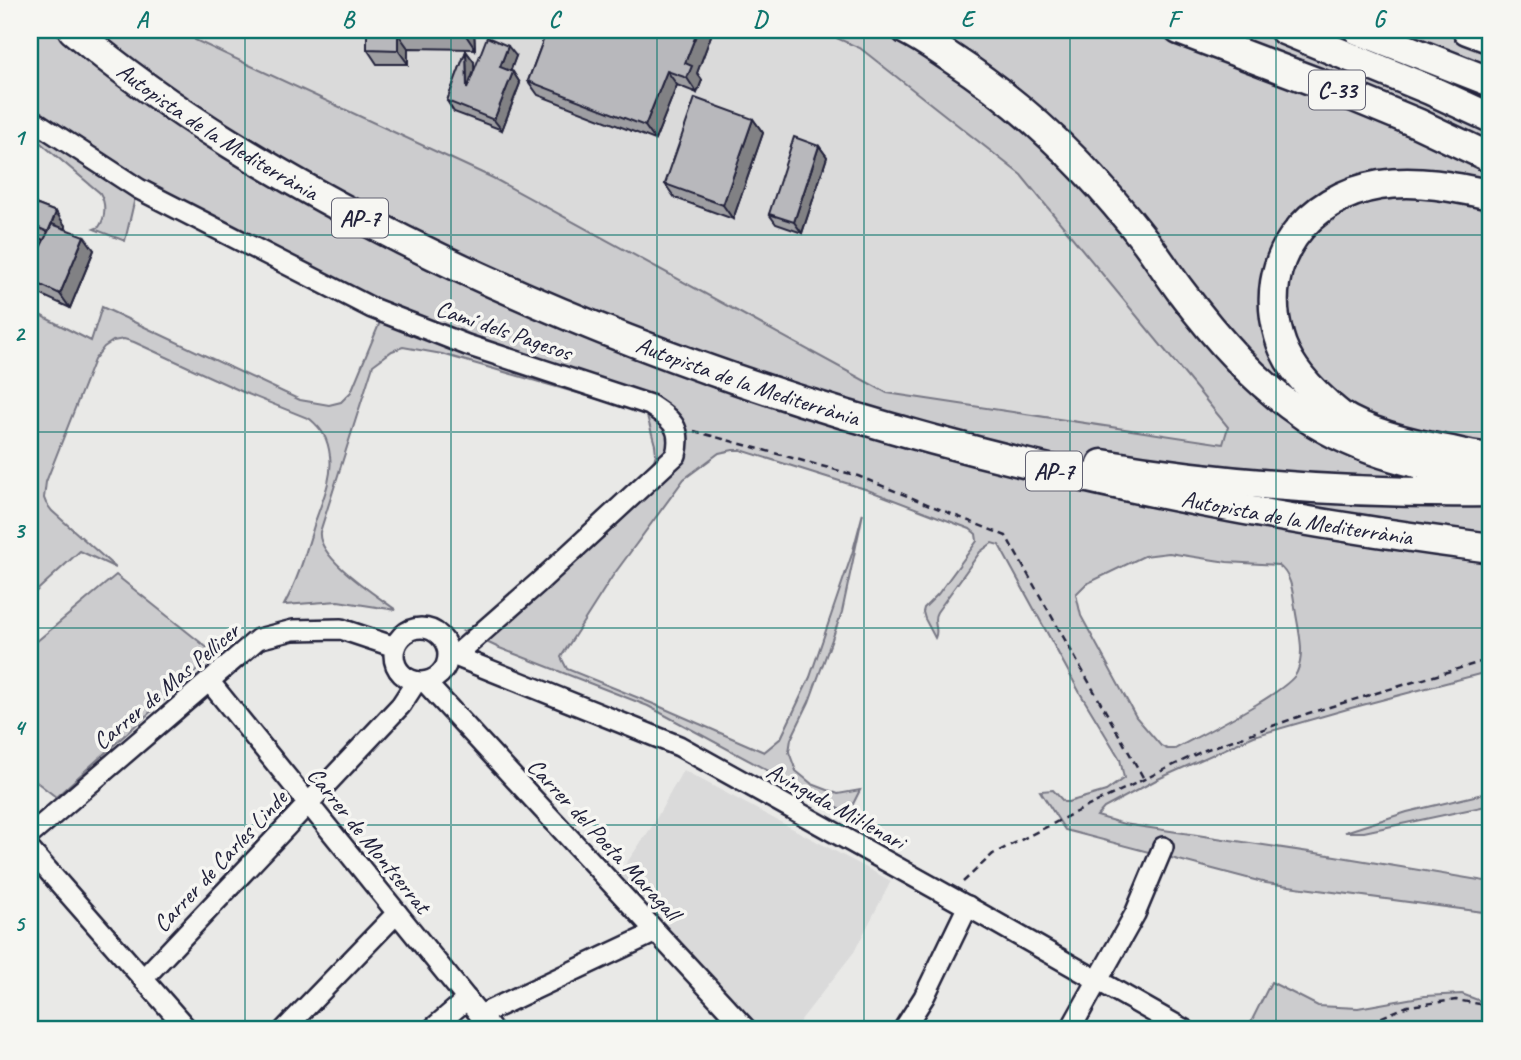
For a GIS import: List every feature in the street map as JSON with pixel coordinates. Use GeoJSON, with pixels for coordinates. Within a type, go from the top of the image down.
{"type":"FeatureCollection","features":[{"type":"Feature","properties":{"kind":"highway","name":"Autopista de la Mediterrània"},"geometry":{"type":"LineString","coordinates":[[73,30],[110,62],[174,107],[249,155],[351,214],[471,274],[629,341],[809,403],[987,455],[1075,476],[1245,510],[1399,536],[1491,548]]}},
{"type":"Feature","properties":{"kind":"highway"},"geometry":{"type":"LineString","coordinates":[[906,30],[999,91],[1077,161],[1112,199],[1214,332],[1249,371],[1278,397],[1309,419],[1386,455],[1444,470],[1491,476]]}},
{"type":"Feature","properties":{"kind":"highway","name":"C-33"},"geometry":{"type":"LineString","coordinates":[[1179,30],[1337,90],[1417,123],[1491,158]]}},
{"type":"Feature","properties":{"kind":"highway","name":"C-33"},"geometry":{"type":"LineString","coordinates":[[1283,30],[1491,118]]}},
{"type":"Feature","properties":{"kind":"highway"},"geometry":{"type":"LineString","coordinates":[[1358,30],[1491,82]]}},
{"type":"Feature","properties":{"kind":"highway"},"geometry":{"type":"LineString","coordinates":[[1467,30],[1491,39]]}},
{"type":"Feature","properties":{"kind":"highway"},"geometry":{"type":"LineString","coordinates":[[1491,195],[1404,183],[1372,187],[1342,196],[1318,210],[1298,229],[1277,271],[1273,306],[1279,338],[1290,362],[1313,392],[1340,415],[1375,431],[1422,446],[1491,457]]}},
{"type":"Feature","properties":{"kind":"highway"},"geometry":{"type":"LineString","coordinates":[[629,341],[787,382],[981,439],[1105,464],[1174,474],[1310,487],[1491,492]]}},
{"type":"Feature","properties":{"kind":"street","name":"Camí dels Pagesos"},"geometry":{"type":"LineString","coordinates":[[30,118],[139,190],[372,308],[467,345],[650,405],[668,417],[677,430]]}},
{"type":"Feature","properties":{"kind":"street"},"geometry":{"type":"LineString","coordinates":[[452,657],[445,640],[438,633],[430,628],[420,627],[410,629],[402,635],[395,647],[394,656],[396,666],[407,678],[420,682],[435,679],[452,657],[538,583],[676,455],[679,442],[677,430]]}},
{"type":"Feature","properties":{"kind":"street","name":"Carrer de Mas Pellicer"},"geometry":{"type":"LineString","coordinates":[[30,835],[258,639],[293,630],[341,629],[395,647]]}},
{"type":"Feature","properties":{"kind":"street","name":"Avinguda Mil·lenari"},"geometry":{"type":"LineString","coordinates":[[452,657],[679,746],[1185,1030]]}},
{"type":"Feature","properties":{"kind":"street","name":"Carrer de Montserrat"},"geometry":{"type":"LineString","coordinates":[[209,681],[486,1023]]}},
{"type":"Feature","properties":{"kind":"street","name":"Carrer de Carles Linde"},"geometry":{"type":"LineString","coordinates":[[143,979],[420,682]]}},
{"type":"Feature","properties":{"kind":"street","name":"Carrer del Poeta Maragall"},"geometry":{"type":"LineString","coordinates":[[420,682],[747,1030]]}},
{"type":"Feature","properties":{"kind":"street"},"geometry":{"type":"LineString","coordinates":[[1070,1030],[1136,914],[1163,847]]}},
{"type":"Feature","properties":{"kind":"street"},"geometry":{"type":"LineString","coordinates":[[30,850],[188,1030]]}},
{"type":"Feature","properties":{"kind":"street"},"geometry":{"type":"LineString","coordinates":[[902,1030],[924,997],[968,906]]}},
{"type":"Feature","properties":{"kind":"street"},"geometry":{"type":"LineString","coordinates":[[284,1030],[397,913]]}},
{"type":"Feature","properties":{"kind":"street"},"geometry":{"type":"LineString","coordinates":[[486,1023],[656,932]]}},
{"type":"Feature","properties":{"kind":"street"},"geometry":{"type":"LineString","coordinates":[[431,1030],[467,999]]}},
{"type":"Feature","properties":{"kind":"path"},"geometry":{"type":"LineString","coordinates":[[677,430],[699,432],[858,476],[1006,536],[1144,779]]}},
{"type":"Feature","properties":{"kind":"path"},"geometry":{"type":"LineString","coordinates":[[949,896],[993,854],[1205,750],[1309,713],[1491,659]]}},
{"type":"Feature","properties":{"kind":"path"},"geometry":{"type":"LineString","coordinates":[[1361,1030],[1375,1020],[1408,1006],[1456,1000],[1491,1006]]}},
{"type":"Feature","properties":{"kind":"shaded area"},"geometry":{"type":"Polygon","coordinates":[[[30,30],[188,30],[195,40],[493,178],[887,393],[1223,444],[1228,427],[1021,175],[860,48],[818,30],[1491,30],[1491,671],[1254,736],[1158,779],[1104,808],[1097,816],[1124,824],[1491,882],[1491,913],[1266,883],[1065,830],[1040,791],[1053,790],[1064,802],[1068,802],[1106,791],[1124,778],[1120,759],[1080,693],[999,545],[992,543],[980,552],[937,612],[935,638],[925,619],[924,608],[938,594],[977,541],[976,534],[970,529],[865,489],[741,450],[719,453],[684,479],[612,577],[561,657],[567,669],[764,752],[781,738],[810,677],[852,554],[863,513],[842,612],[809,702],[791,739],[789,752],[796,771],[812,784],[838,794],[860,790],[848,814],[648,706],[463,631],[476,626],[641,479],[656,454],[647,416],[626,407],[442,354],[403,347],[392,351],[373,365],[320,532],[322,542],[337,564],[396,610],[338,601],[284,605],[302,563],[329,480],[331,464],[324,435],[310,419],[124,339],[113,341],[104,347],[94,360],[46,482],[44,498],[52,511],[116,568],[80,551],[30,597],[30,310],[91,341],[102,307],[300,400],[329,405],[341,402],[351,392],[380,322],[135,198],[125,241],[94,229],[99,227],[104,214],[100,193],[30,134],[30,30]],[[1169,553],[1144,556],[1086,584],[1076,594],[1081,616],[1136,717],[1161,746],[1167,749],[1175,749],[1261,701],[1291,680],[1297,672],[1301,650],[1300,636],[1287,574],[1278,565],[1227,562],[1169,553]]]}},
{"type":"Feature","properties":{"kind":"shaded area"},"geometry":{"type":"Polygon","coordinates":[[[188,30],[818,30],[860,48],[1021,175],[1228,427],[1224,444],[887,393],[493,178],[195,40],[188,30]]]}},
{"type":"Feature","properties":{"kind":"shaded area"},"geometry":{"type":"Polygon","coordinates":[[[116,575],[215,654],[56,797],[30,777],[30,647],[116,575]]]}},
{"type":"Feature","properties":{"kind":"shaded area"},"geometry":{"type":"Polygon","coordinates":[[[683,770],[891,881],[854,952],[793,1030],[762,1030],[618,875],[651,828],[683,770]]]}},
{"type":"Feature","properties":{"kind":"shaded area"},"geometry":{"type":"Polygon","coordinates":[[[1491,792],[1491,805],[1364,832],[1345,832],[1407,812],[1491,792]]]}},
{"type":"Feature","properties":{"kind":"shaded area"},"geometry":{"type":"Polygon","coordinates":[[[1271,982],[1318,1006],[1358,1008],[1425,996],[1462,994],[1491,1005],[1491,1030],[1247,1030],[1271,982]]]}},
{"type":"Feature","properties":{"kind":"building"},"geometry":{"type":"Polygon","coordinates":[[[367,30],[465,30],[465,34],[398,34],[398,50],[367,49],[367,30]]]}},
{"type":"Feature","properties":{"kind":"building"},"geometry":{"type":"Polygon","coordinates":[[[547,30],[698,30],[685,63],[692,66],[687,78],[667,71],[645,126],[528,81],[547,30]]]}},
{"type":"Feature","properties":{"kind":"building"},"geometry":{"type":"Polygon","coordinates":[[[487,37],[508,46],[500,67],[513,72],[494,120],[447,101],[466,51],[467,89],[487,37]]]}},
{"type":"Feature","properties":{"kind":"building"},"geometry":{"type":"Polygon","coordinates":[[[695,98],[753,119],[723,205],[665,184],[695,98]]]}},
{"type":"Feature","properties":{"kind":"building"},"geometry":{"type":"Polygon","coordinates":[[[794,137],[819,146],[794,222],[769,214],[794,137]]]}},
{"type":"Feature","properties":{"kind":"building"},"geometry":{"type":"Polygon","coordinates":[[[30,202],[56,212],[48,232],[30,224],[30,202]]]}},
{"type":"Feature","properties":{"kind":"building"},"geometry":{"type":"Polygon","coordinates":[[[52,224],[84,236],[60,294],[30,280],[30,268],[52,224]]]}}]}
